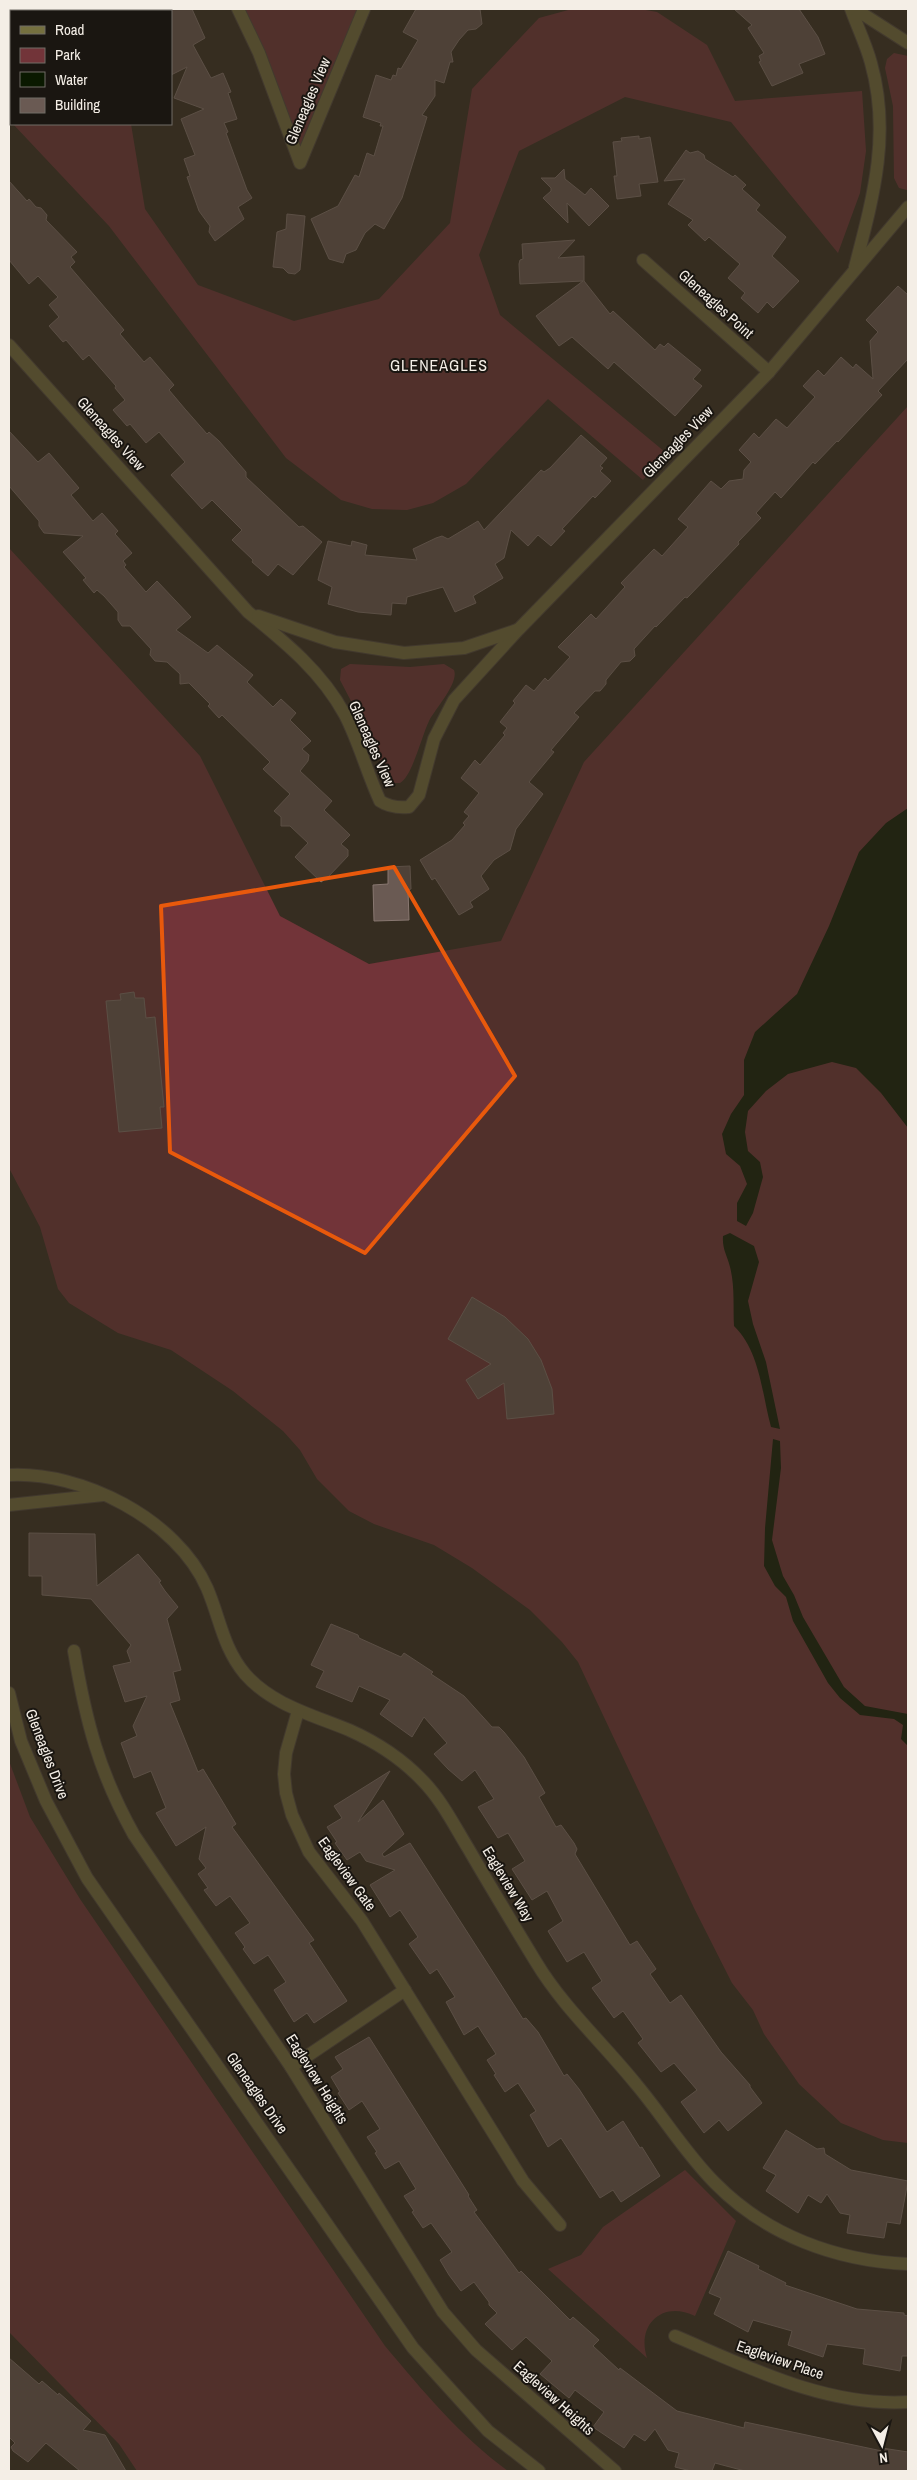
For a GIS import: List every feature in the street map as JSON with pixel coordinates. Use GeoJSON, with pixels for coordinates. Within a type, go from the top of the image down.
{"type":"FeatureCollection","features":[{"type":"Feature","properties":{"kind":"street","name":"Gleneagles View"},"geometry":{"type":"LineString","coordinates":[[238,9],[259,53],[300,163],[364,9]]}},
{"type":"Feature","properties":{"kind":"street","name":"Gleneagles View"},"geometry":{"type":"LineString","coordinates":[[851,9],[871,63],[878,105],[880,145],[876,186],[854,270]]}},
{"type":"Feature","properties":{"kind":"street"},"geometry":{"type":"LineString","coordinates":[[855,9],[908,43]]}},
{"type":"Feature","properties":{"kind":"street","name":"Gleneagles View"},"geometry":{"type":"LineString","coordinates":[[9,345],[248,612],[293,648],[321,679],[345,715],[380,801],[400,808],[409,807],[419,795],[434,738],[454,700],[518,630],[768,372],[908,207]]}},
{"type":"Feature","properties":{"kind":"street","name":"Gleneagles Point"},"geometry":{"type":"LineString","coordinates":[[643,260],[768,372]]}},
{"type":"Feature","properties":{"kind":"street","name":"Gleneagles View"},"geometry":{"type":"LineString","coordinates":[[248,612],[335,642],[404,653],[464,648],[518,630]]}},
{"type":"Feature","properties":{"kind":"street","name":"Eagleview Way"},"geometry":{"type":"LineString","coordinates":[[9,1475],[61,1479],[78,1484],[146,1516],[178,1545],[196,1567],[208,1589],[220,1630],[234,1660],[262,1691],[298,1711],[376,1744],[421,1778],[454,1825],[546,1979],[637,2084],[715,2183],[750,2213],[785,2234],[818,2249],[855,2258],[908,2264]]}},
{"type":"Feature","properties":{"kind":"street"},"geometry":{"type":"LineString","coordinates":[[9,1505],[103,1495]]}},
{"type":"Feature","properties":{"kind":"street","name":"Eagleview Heights"},"geometry":{"type":"LineString","coordinates":[[74,1651],[84,1712],[94,1748],[106,1782],[119,1809],[134,1835],[291,2067],[443,2312],[476,2350],[615,2471]]}},
{"type":"Feature","properties":{"kind":"street","name":"Gleneagles Drive"},"geometry":{"type":"LineString","coordinates":[[9,1693],[22,1741],[46,1801],[87,1878],[413,2348],[488,2431],[539,2471]]}},
{"type":"Feature","properties":{"kind":"street","name":"Eagleview Gate"},"geometry":{"type":"LineString","coordinates":[[298,1711],[286,1753],[284,1774],[286,1793],[299,1832],[309,1852],[362,1921],[523,2181],[560,2225]]}},
{"type":"Feature","properties":{"kind":"street"},"geometry":{"type":"LineString","coordinates":[[291,2067],[405,1990]]}},
{"type":"Feature","properties":{"kind":"street","name":"Eagleview Place"},"geometry":{"type":"LineString","coordinates":[[675,2336],[757,2371],[801,2387],[854,2399],[908,2402]]}},
{"type":"Feature","properties":{"kind":"highlighted area"},"geometry":{"type":"Polygon","coordinates":[[[394,867],[515,1076],[365,1253],[170,1152],[161,906],[394,867]]]}},
{"type":"Feature","properties":{"kind":"green space"},"geometry":{"type":"Polygon","coordinates":[[[9,9],[67,9],[10,10],[10,120],[9,9]]]}},
{"type":"Feature","properties":{"kind":"green space"},"geometry":{"type":"Polygon","coordinates":[[[238,9],[364,9],[300,163],[238,9]]]}},
{"type":"Feature","properties":{"kind":"green space"},"geometry":{"type":"Polygon","coordinates":[[[572,9],[640,9],[657,12],[707,45],[735,101],[862,91],[866,151],[860,193],[838,253],[731,122],[625,97],[519,151],[479,255],[500,315],[665,452],[643,480],[548,399],[466,484],[433,503],[407,510],[372,509],[341,500],[286,458],[109,226],[14,125],[131,125],[145,209],[198,285],[294,321],[379,299],[450,223],[472,89],[539,18],[572,9]]]}},
{"type":"Feature","properties":{"kind":"green space"},"geometry":{"type":"Polygon","coordinates":[[[894,53],[908,56],[907,190],[899,188],[894,178],[893,106],[885,68],[887,59],[894,53]]]}},
{"type":"Feature","properties":{"kind":"green space"},"geometry":{"type":"Polygon","coordinates":[[[908,406],[908,2143],[883,2140],[841,2123],[799,2084],[764,2034],[753,2010],[732,1983],[695,1910],[578,1662],[562,1642],[530,1610],[472,1568],[434,1545],[374,1524],[349,1511],[317,1479],[300,1450],[283,1431],[233,1391],[171,1350],[118,1333],[69,1303],[58,1289],[40,1227],[9,1168],[9,548],[200,756],[280,916],[369,964],[501,941],[584,762],[908,406]]]}},
{"type":"Feature","properties":{"kind":"green space"},"geometry":{"type":"Polygon","coordinates":[[[350,664],[410,667],[444,664],[454,670],[453,682],[429,721],[409,773],[400,783],[393,783],[387,779],[372,741],[340,680],[341,669],[350,664]]]}},
{"type":"Feature","properties":{"kind":"green space"},"geometry":{"type":"Polygon","coordinates":[[[9,1761],[30,1817],[80,1899],[385,2346],[458,2428],[508,2471],[137,2471],[119,2444],[9,2332],[9,1761]]]}},
{"type":"Feature","properties":{"kind":"green space"},"geometry":{"type":"Polygon","coordinates":[[[685,2170],[736,2221],[695,2316],[672,2311],[663,2313],[655,2318],[645,2335],[647,2358],[548,2269],[581,2255],[603,2227],[685,2170]]]}},
{"type":"Feature","properties":{"kind":"water"},"geometry":{"type":"Polygon","coordinates":[[[908,808],[908,1128],[881,1093],[856,1068],[832,1062],[788,1074],[766,1091],[748,1111],[745,1132],[748,1151],[760,1162],[763,1177],[753,1213],[746,1226],[737,1221],[737,1203],[747,1184],[740,1166],[726,1154],[722,1134],[731,1114],[744,1095],[744,1060],[755,1032],[797,994],[829,926],[859,852],[886,823],[908,808]]]}},
{"type":"Feature","properties":{"kind":"water"},"geometry":{"type":"Polygon","coordinates":[[[730,1233],[754,1246],[759,1262],[748,1301],[753,1324],[766,1362],[780,1429],[771,1427],[755,1360],[743,1336],[734,1326],[733,1282],[723,1241],[723,1236],[730,1233]]]}},
{"type":"Feature","properties":{"kind":"water"},"geometry":{"type":"Polygon","coordinates":[[[773,1439],[780,1441],[781,1468],[772,1540],[783,1576],[794,1595],[803,1617],[844,1687],[865,1706],[908,1714],[908,1746],[901,1739],[903,1725],[894,1719],[860,1715],[840,1698],[828,1683],[793,1621],[786,1597],[775,1586],[764,1566],[765,1528],[773,1439]]]}},
{"type":"Feature","properties":{"kind":"building"},"geometry":{"type":"Polygon","coordinates":[[[192,9],[205,38],[193,45],[211,78],[223,73],[231,92],[228,93],[237,119],[224,123],[247,190],[252,198],[238,207],[244,219],[215,241],[209,232],[210,226],[199,211],[187,177],[190,176],[184,159],[195,155],[181,119],[204,109],[174,98],[187,67],[172,74],[171,10],[192,9]]]}},
{"type":"Feature","properties":{"kind":"building"},"geometry":{"type":"Polygon","coordinates":[[[416,9],[480,9],[482,24],[476,29],[468,30],[451,52],[453,62],[450,62],[444,83],[435,80],[435,96],[422,115],[427,117],[402,198],[384,229],[375,224],[365,233],[356,250],[346,254],[343,263],[329,259],[311,219],[338,206],[355,175],[359,177],[367,153],[374,156],[383,126],[380,126],[381,123],[363,117],[376,75],[391,80],[393,75],[396,76],[398,68],[401,69],[418,40],[403,32],[416,9]]]}},
{"type":"Feature","properties":{"kind":"building"},"geometry":{"type":"Polygon","coordinates":[[[734,9],[799,9],[818,37],[825,54],[799,64],[803,73],[772,86],[759,62],[761,61],[759,56],[764,53],[748,28],[752,25],[734,9]]]}},
{"type":"Feature","properties":{"kind":"building"},"geometry":{"type":"Polygon","coordinates":[[[639,136],[639,139],[650,137],[658,182],[639,184],[641,196],[617,199],[614,176],[617,176],[613,142],[622,141],[621,138],[639,136]]]}},
{"type":"Feature","properties":{"kind":"building"},"geometry":{"type":"Polygon","coordinates":[[[686,150],[690,153],[698,151],[704,155],[705,159],[733,177],[735,175],[746,185],[742,189],[760,205],[756,210],[786,237],[772,256],[799,281],[773,308],[767,302],[758,313],[741,298],[745,293],[728,278],[740,264],[709,237],[705,241],[688,225],[693,220],[668,204],[685,179],[664,181],[686,150]]]}},
{"type":"Feature","properties":{"kind":"building"},"geometry":{"type":"Polygon","coordinates":[[[564,169],[565,179],[585,195],[591,188],[609,206],[589,226],[567,203],[568,223],[543,198],[551,191],[551,188],[541,178],[555,178],[564,169]]]}},
{"type":"Feature","properties":{"kind":"building"},"geometry":{"type":"Polygon","coordinates":[[[9,181],[27,201],[29,199],[36,207],[41,208],[47,215],[46,220],[77,252],[71,257],[75,262],[70,267],[124,330],[120,334],[144,362],[150,357],[174,385],[169,390],[207,434],[209,432],[219,441],[246,472],[246,477],[299,527],[303,526],[322,542],[293,575],[278,564],[268,576],[252,562],[253,560],[232,540],[242,530],[212,500],[202,509],[171,475],[185,462],[159,432],[146,443],[130,424],[127,426],[113,410],[125,400],[115,388],[116,386],[89,355],[83,360],[66,340],[63,342],[49,326],[59,317],[49,305],[58,297],[38,276],[29,284],[9,260],[9,181]]]}},
{"type":"Feature","properties":{"kind":"building"},"geometry":{"type":"Polygon","coordinates":[[[287,214],[305,216],[300,270],[295,274],[288,273],[283,268],[273,267],[277,232],[286,229],[287,214]]]}},
{"type":"Feature","properties":{"kind":"building"},"geometry":{"type":"Polygon","coordinates":[[[575,240],[558,258],[584,256],[584,281],[610,314],[613,311],[655,350],[660,344],[664,347],[668,343],[701,370],[693,379],[702,386],[675,416],[614,362],[608,369],[572,337],[559,346],[536,316],[583,281],[520,284],[519,264],[520,260],[523,259],[522,244],[575,240]]]}},
{"type":"Feature","properties":{"kind":"building"},"geometry":{"type":"Polygon","coordinates":[[[898,286],[908,295],[908,359],[878,391],[882,395],[838,442],[815,464],[813,462],[781,498],[775,492],[756,513],[761,518],[738,542],[739,544],[687,598],[685,597],[655,626],[634,649],[635,656],[630,661],[621,662],[606,680],[606,684],[600,691],[595,691],[574,713],[579,717],[551,750],[554,752],[529,782],[543,794],[516,829],[510,850],[494,860],[481,876],[489,889],[470,902],[473,907],[459,915],[435,878],[432,880],[420,860],[452,840],[465,825],[463,823],[469,816],[464,812],[479,793],[461,778],[475,760],[480,765],[505,735],[503,733],[507,728],[500,722],[515,703],[513,701],[526,685],[534,691],[545,678],[548,681],[570,657],[558,647],[591,614],[596,619],[625,587],[621,583],[654,549],[662,556],[688,527],[678,519],[711,481],[721,489],[729,481],[743,479],[744,470],[751,462],[739,450],[754,433],[759,438],[776,419],[787,428],[815,397],[803,386],[818,370],[824,376],[841,357],[853,368],[856,364],[873,379],[870,341],[878,332],[866,320],[898,286]]]}},
{"type":"Feature","properties":{"kind":"building"},"geometry":{"type":"Polygon","coordinates":[[[9,431],[38,462],[49,453],[79,488],[71,495],[93,521],[102,513],[118,531],[115,534],[132,553],[123,561],[126,565],[124,567],[146,592],[157,581],[191,617],[176,630],[208,653],[217,645],[253,675],[247,682],[273,707],[281,699],[296,713],[290,720],[311,741],[302,749],[309,755],[308,761],[300,771],[332,801],[324,810],[350,835],[341,844],[348,850],[348,856],[321,882],[295,857],[308,843],[290,826],[281,826],[281,817],[274,811],[290,794],[263,769],[270,762],[222,715],[219,718],[208,706],[210,704],[189,683],[180,684],[180,674],[167,662],[155,661],[150,655],[151,649],[130,626],[122,626],[118,620],[118,612],[104,596],[97,590],[94,593],[83,580],[86,578],[63,552],[83,536],[44,533],[39,526],[39,521],[9,486],[9,431]]]}},
{"type":"Feature","properties":{"kind":"building"},"geometry":{"type":"Polygon","coordinates":[[[581,435],[607,458],[600,466],[603,468],[600,471],[611,481],[595,498],[593,496],[562,529],[565,531],[551,546],[538,535],[528,546],[511,530],[504,558],[495,564],[503,578],[473,596],[476,603],[455,612],[443,587],[407,597],[406,604],[392,603],[391,615],[358,612],[328,604],[332,587],[318,580],[328,541],[351,546],[352,541],[367,545],[365,555],[417,560],[413,549],[436,538],[442,536],[448,539],[478,521],[484,530],[541,470],[544,472],[550,468],[581,435]]]}},
{"type":"Feature","properties":{"kind":"building"},"geometry":{"type":"Polygon","coordinates":[[[410,866],[411,889],[408,890],[409,920],[374,921],[373,885],[388,884],[388,867],[410,866]]]}},
{"type":"Feature","properties":{"kind":"building"},"geometry":{"type":"Polygon","coordinates":[[[134,992],[135,998],[144,998],[146,1018],[155,1017],[164,1107],[160,1107],[162,1128],[119,1132],[106,1001],[121,1000],[120,994],[134,992]]]}},
{"type":"Feature","properties":{"kind":"building"},"geometry":{"type":"Polygon","coordinates":[[[472,1297],[505,1317],[528,1339],[541,1360],[552,1389],[554,1414],[507,1419],[504,1383],[478,1399],[466,1380],[491,1364],[448,1339],[472,1297]]]}},
{"type":"Feature","properties":{"kind":"building"},"geometry":{"type":"Polygon","coordinates":[[[29,1533],[95,1534],[97,1586],[138,1554],[161,1581],[159,1582],[178,1607],[167,1619],[181,1670],[173,1672],[180,1700],[170,1703],[198,1772],[203,1769],[236,1824],[232,1827],[314,1940],[309,1943],[347,2001],[314,2023],[307,2013],[294,2022],[274,1990],[286,1982],[268,1955],[254,1964],[243,1949],[245,1947],[235,1933],[250,1923],[230,1896],[216,1906],[204,1890],[208,1888],[198,1874],[206,1868],[199,1859],[206,1827],[176,1846],[156,1813],[166,1808],[151,1771],[134,1778],[121,1743],[137,1736],[133,1726],[147,1696],[125,1702],[113,1666],[131,1662],[127,1651],[131,1645],[91,1599],[42,1595],[42,1576],[29,1576],[29,1533]]]}},
{"type":"Feature","properties":{"kind":"building"},"geometry":{"type":"Polygon","coordinates":[[[331,1624],[358,1635],[359,1638],[401,1657],[404,1653],[464,1696],[492,1727],[499,1727],[504,1732],[524,1757],[545,1793],[539,1797],[556,1827],[561,1825],[574,1843],[577,1849],[575,1854],[630,1945],[637,1941],[656,1969],[650,1974],[670,2003],[681,1995],[721,2052],[750,2085],[762,2103],[728,2131],[719,2120],[704,2133],[681,2102],[697,2090],[674,2063],[661,2072],[638,2043],[643,2039],[623,2011],[614,2018],[592,1988],[602,1981],[584,1952],[567,1962],[548,1931],[563,1921],[547,1891],[532,1900],[512,1869],[525,1861],[508,1833],[498,1838],[478,1807],[494,1799],[475,1770],[462,1781],[448,1769],[434,1754],[447,1743],[424,1717],[412,1737],[380,1714],[390,1700],[359,1686],[352,1702],[316,1687],[324,1671],[311,1665],[331,1624]]]}},
{"type":"Feature","properties":{"kind":"building"},"geometry":{"type":"Polygon","coordinates":[[[390,1771],[358,1822],[383,1800],[404,1834],[382,1854],[384,1857],[410,1843],[523,2019],[526,2018],[538,2032],[564,2076],[567,2074],[579,2089],[607,2132],[623,2121],[640,2148],[642,2147],[660,2176],[621,2202],[613,2190],[600,2198],[561,2138],[548,2147],[530,2115],[536,2111],[518,2083],[505,2092],[494,2075],[496,2074],[487,2060],[496,2054],[478,2026],[464,2035],[446,2002],[455,1997],[437,1969],[430,1974],[409,1944],[418,1937],[400,1910],[390,1917],[370,1885],[395,1870],[366,1861],[360,1852],[347,1860],[335,1843],[337,1842],[327,1827],[342,1818],[334,1806],[390,1771]]]}},
{"type":"Feature","properties":{"kind":"building"},"geometry":{"type":"Polygon","coordinates":[[[369,2037],[469,2195],[477,2210],[474,2212],[519,2273],[521,2271],[570,2320],[573,2317],[599,2340],[593,2346],[619,2370],[620,2368],[677,2411],[744,2428],[745,2422],[882,2451],[882,2448],[908,2452],[908,2471],[745,2471],[715,2463],[712,2471],[691,2471],[675,2467],[679,2453],[668,2450],[655,2429],[645,2441],[634,2434],[624,2448],[593,2427],[604,2412],[575,2390],[569,2398],[540,2374],[552,2361],[526,2337],[512,2350],[485,2324],[497,2313],[489,2305],[489,2302],[474,2282],[461,2291],[440,2260],[452,2252],[431,2223],[423,2228],[404,2196],[416,2189],[399,2161],[385,2169],[375,2153],[377,2152],[367,2137],[380,2129],[362,2101],[349,2110],[338,2093],[340,2092],[331,2077],[343,2069],[335,2057],[369,2037]]]}},
{"type":"Feature","properties":{"kind":"building"},"geometry":{"type":"Polygon","coordinates":[[[786,2130],[817,2149],[824,2148],[825,2154],[851,2170],[908,2181],[900,2224],[887,2222],[884,2238],[847,2233],[850,2215],[840,2213],[827,2194],[821,2203],[808,2195],[798,2213],[766,2191],[776,2175],[763,2168],[786,2130]]]}},
{"type":"Feature","properties":{"kind":"building"},"geometry":{"type":"Polygon","coordinates":[[[728,2251],[759,2266],[758,2269],[786,2283],[785,2285],[857,2309],[904,2313],[904,2315],[908,2316],[908,2356],[902,2356],[900,2371],[863,2364],[865,2349],[827,2344],[823,2357],[788,2345],[792,2331],[753,2320],[748,2332],[714,2314],[721,2298],[709,2293],[728,2251]]]}},
{"type":"Feature","properties":{"kind":"building"},"geometry":{"type":"Polygon","coordinates":[[[9,2358],[39,2384],[42,2381],[58,2395],[59,2393],[91,2421],[83,2430],[105,2435],[126,2471],[80,2471],[46,2443],[28,2462],[13,2451],[11,2447],[15,2443],[9,2437],[9,2358]]]}},
{"type":"Feature","properties":{"kind":"district","name":"GLENEAGLES"},"geometry":{"type":"Point","coordinates":[439,365]}}]}
